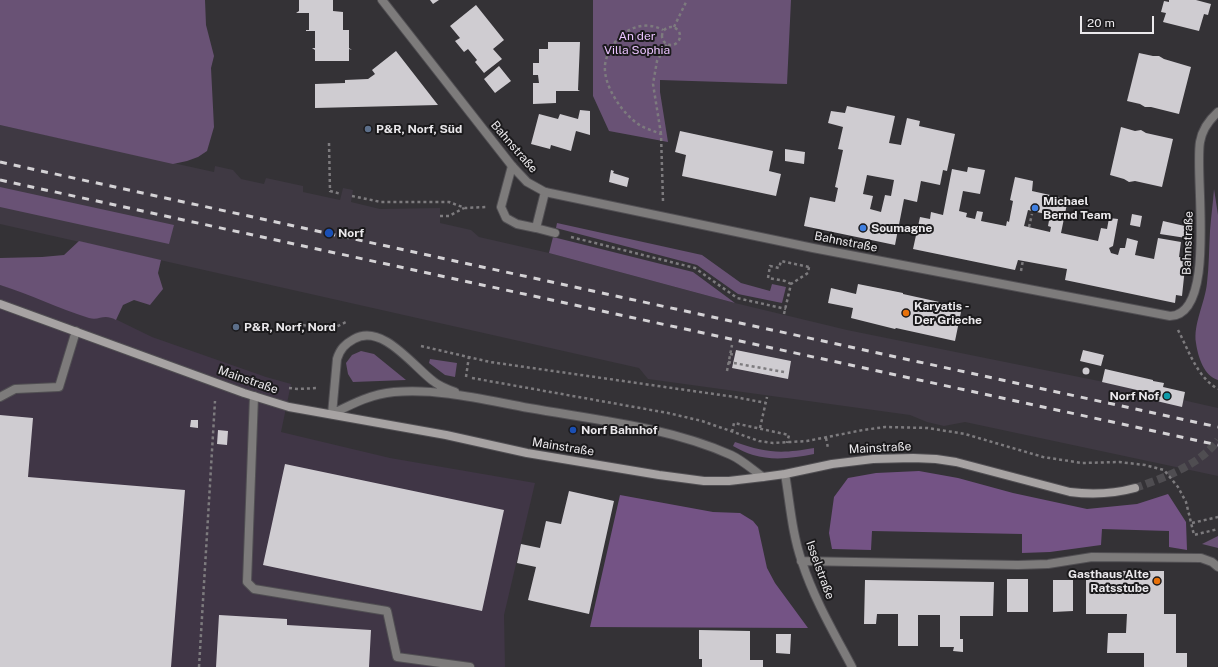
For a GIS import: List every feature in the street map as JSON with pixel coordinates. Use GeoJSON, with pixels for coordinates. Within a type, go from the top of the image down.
{"type":"FeatureCollection","features":[{"type":"Feature","properties":{"kind":"street","name":"Bahnstraße"},"geometry":{"type":"LineString","coordinates":[[382,0],[512,166],[527,182],[545,192],[813,248],[1170,316],[1180,314],[1187,310],[1199,284],[1202,258],[1199,158],[1200,142],[1204,128],[1218,112]]}},
{"type":"Feature","properties":{"kind":"street"},"geometry":{"type":"LineString","coordinates":[[512,166],[501,207],[506,218],[517,224],[555,233]]}},
{"type":"Feature","properties":{"kind":"street"},"geometry":{"type":"LineString","coordinates":[[536,228],[545,192]]}},
{"type":"Feature","properties":{"kind":"street","name":"Mainstraße"},"geometry":{"type":"LineString","coordinates":[[0,304],[254,396],[289,407],[466,439],[526,453],[659,475],[704,481],[730,481],[785,474],[848,461],[872,458],[913,458],[956,462],[1070,492],[1095,494],[1121,492],[1135,488]]}},
{"type":"Feature","properties":{"kind":"street"},"geometry":{"type":"LineString","coordinates":[[0,397],[15,389],[59,387],[76,331]]}},
{"type":"Feature","properties":{"kind":"street"},"geometry":{"type":"LineString","coordinates":[[332,414],[337,359],[339,352],[343,346],[350,341],[367,335],[376,336],[386,341],[433,381],[468,397]]}},
{"type":"Feature","properties":{"kind":"street"},"geometry":{"type":"LineString","coordinates":[[332,414],[366,398],[384,393],[414,391],[468,397],[636,426],[677,436],[733,456],[764,477]]}},
{"type":"Feature","properties":{"kind":"street"},"geometry":{"type":"LineString","coordinates":[[254,396],[247,582],[254,589],[387,611],[397,657],[470,667]]}},
{"type":"Feature","properties":{"kind":"street","name":"Isselstraße"},"geometry":{"type":"LineString","coordinates":[[785,474],[801,561],[814,595],[852,667]]}},
{"type":"Feature","properties":{"kind":"street"},"geometry":{"type":"LineString","coordinates":[[801,561],[1018,565],[1048,564],[1092,557],[1201,558],[1212,562],[1218,567]]}},
{"type":"Feature","properties":{"kind":"path"},"geometry":{"type":"LineString","coordinates":[[674,27],[687,0]]}},
{"type":"Feature","properties":{"kind":"path"},"geometry":{"type":"LineString","coordinates":[[661,134],[640,125],[621,108],[613,95],[606,78],[605,65],[608,53],[616,41],[626,31],[647,25],[663,30]]}},
{"type":"Feature","properties":{"kind":"path"},"geometry":{"type":"LineString","coordinates":[[668,27],[674,27],[679,31],[679,40],[673,45],[667,44],[662,38],[663,30],[668,27]]}},
{"type":"Feature","properties":{"kind":"path"},"geometry":{"type":"LineString","coordinates":[[662,184],[661,134],[653,84],[657,61],[667,44]]}},
{"type":"Feature","properties":{"kind":"path"},"geometry":{"type":"LineString","coordinates":[[329,143],[330,191],[341,194]]}},
{"type":"Feature","properties":{"kind":"path"},"geometry":{"type":"LineString","coordinates":[[352,196],[381,202],[449,202],[465,208],[501,207]]}},
{"type":"Feature","properties":{"kind":"path"},"geometry":{"type":"LineString","coordinates":[[440,216],[449,216],[465,208]]}},
{"type":"Feature","properties":{"kind":"path"},"geometry":{"type":"LineString","coordinates":[[1029,228],[1032,214]]}},
{"type":"Feature","properties":{"kind":"path"},"geometry":{"type":"LineString","coordinates":[[555,233],[695,268],[737,298],[786,309]]}},
{"type":"Feature","properties":{"kind":"path"},"geometry":{"type":"LineString","coordinates":[[791,284],[768,278],[770,266],[779,268],[781,261],[810,267]]}},
{"type":"Feature","properties":{"kind":"path"},"geometry":{"type":"LineString","coordinates":[[784,314],[791,284],[808,273]]}},
{"type":"Feature","properties":{"kind":"path"},"geometry":{"type":"LineString","coordinates":[[1170,316],[1198,370],[1208,382],[1218,389]]}},
{"type":"Feature","properties":{"kind":"path"},"geometry":{"type":"LineString","coordinates":[[726,370],[732,344]]}},
{"type":"Feature","properties":{"kind":"path"},"geometry":{"type":"LineString","coordinates":[[419,346],[469,356],[490,362],[766,403]]}},
{"type":"Feature","properties":{"kind":"path"},"geometry":{"type":"LineString","coordinates":[[730,354],[735,355]]}},
{"type":"Feature","properties":{"kind":"path"},"geometry":{"type":"LineString","coordinates":[[469,356],[466,377],[646,408],[702,421],[758,441],[773,444],[826,438],[862,430],[900,427],[928,428],[965,434],[1043,457],[1082,463],[1119,462],[1145,465],[1164,470],[1173,480],[1182,493],[1192,523],[1194,535],[1218,529]]}},
{"type":"Feature","properties":{"kind":"path"},"geometry":{"type":"LineString","coordinates":[[728,362],[784,372]]}},
{"type":"Feature","properties":{"kind":"path"},"geometry":{"type":"LineString","coordinates":[[199,667],[216,382]]}},
{"type":"Feature","properties":{"kind":"path"},"geometry":{"type":"LineString","coordinates":[[760,428],[767,397]]}},
{"type":"Feature","properties":{"kind":"path"},"geometry":{"type":"LineString","coordinates":[[732,432],[734,424],[760,428],[789,435],[787,443]]}},
{"type":"Feature","properties":{"kind":"path"},"geometry":{"type":"LineString","coordinates":[[1192,523],[1218,517]]}},
{"type":"Feature","properties":{"kind":"shaded area"},"geometry":{"type":"Polygon","coordinates":[[[0,125],[214,172],[215,166],[233,170],[241,179],[264,184],[266,178],[303,186],[303,192],[340,200],[343,188],[353,190],[351,202],[380,209],[440,208],[440,223],[471,230],[479,237],[549,253],[735,303],[847,330],[1099,381],[1218,408],[1218,476],[965,422],[944,426],[927,422],[910,415],[648,379],[639,368],[0,224],[0,125]]]}},
{"type":"Feature","properties":{"kind":"shaded area"},"geometry":{"type":"Polygon","coordinates":[[[0,285],[109,316],[152,337],[266,377],[291,384],[281,432],[390,458],[535,483],[504,615],[505,667],[0,667],[0,285]]]}},
{"type":"Feature","properties":{"kind":"shaded area"},"geometry":{"type":"Polygon","coordinates":[[[919,471],[958,478],[1013,493],[1087,509],[1137,504],[1168,494],[1186,522],[1187,550],[1169,547],[1169,531],[1102,529],[1101,545],[1050,552],[1022,553],[1022,534],[872,531],[871,550],[832,549],[829,533],[834,497],[848,478],[876,473],[919,471]]]}},
{"type":"Feature","properties":{"kind":"shaded area"},"geometry":{"type":"Polygon","coordinates":[[[620,495],[713,512],[740,513],[753,521],[758,527],[767,568],[775,583],[808,628],[590,627],[620,495]]]}},
{"type":"Feature","properties":{"kind":"green space"},"geometry":{"type":"Polygon","coordinates":[[[0,0],[205,0],[206,25],[214,56],[211,68],[214,127],[207,151],[198,157],[173,164],[0,125],[0,0]]]}},
{"type":"Feature","properties":{"kind":"green space","name":"An der Villa Sophia"},"geometry":{"type":"Polygon","coordinates":[[[593,0],[791,0],[787,84],[660,80],[660,92],[668,142],[609,131],[593,96],[593,0]]]}},
{"type":"Feature","properties":{"kind":"green space"},"geometry":{"type":"Polygon","coordinates":[[[0,187],[174,225],[169,244],[0,207],[0,187]]]}},
{"type":"Feature","properties":{"kind":"green space"},"geometry":{"type":"Polygon","coordinates":[[[1214,189],[1218,215],[1218,380],[1213,378],[1202,365],[1196,343],[1196,328],[1207,283],[1214,189]]]}},
{"type":"Feature","properties":{"kind":"green space"},"geometry":{"type":"Polygon","coordinates":[[[557,223],[702,255],[741,283],[770,291],[772,284],[786,287],[782,303],[738,294],[697,265],[556,228],[557,223]]]}},
{"type":"Feature","properties":{"kind":"green space"},"geometry":{"type":"Polygon","coordinates":[[[553,237],[693,272],[735,303],[549,253],[553,237]]]}},
{"type":"Feature","properties":{"kind":"green space"},"geometry":{"type":"Polygon","coordinates":[[[79,241],[161,260],[158,273],[163,289],[150,305],[134,300],[123,305],[116,320],[108,317],[96,319],[89,318],[0,285],[0,258],[64,255],[79,241]]]}},
{"type":"Feature","properties":{"kind":"green space"},"geometry":{"type":"Polygon","coordinates":[[[361,351],[374,354],[406,380],[353,382],[348,374],[346,363],[352,355],[361,351]]]}},
{"type":"Feature","properties":{"kind":"green space"},"geometry":{"type":"Polygon","coordinates":[[[430,359],[457,363],[455,377],[445,375],[429,363],[430,359]]]}},
{"type":"Feature","properties":{"kind":"green space"},"geometry":{"type":"Polygon","coordinates":[[[735,442],[765,450],[783,452],[814,448],[814,454],[784,458],[761,457],[733,446],[735,442]]]}},
{"type":"Feature","properties":{"kind":"green space"},"geometry":{"type":"Polygon","coordinates":[[[1218,536],[1218,548],[1202,544],[1218,536]]]}},
{"type":"Feature","properties":{"kind":"building"},"geometry":{"type":"Polygon","coordinates":[[[299,0],[333,0],[333,11],[343,12],[343,30],[349,30],[349,48],[352,50],[349,49],[349,61],[315,61],[315,50],[312,48],[315,48],[315,31],[306,31],[309,30],[309,13],[296,13],[299,11],[299,0]]]}},
{"type":"Feature","properties":{"kind":"building"},"geometry":{"type":"Polygon","coordinates":[[[430,0],[439,0],[433,4],[430,0]]]}},
{"type":"Feature","properties":{"kind":"building"},"geometry":{"type":"Polygon","coordinates":[[[1169,0],[1196,0],[1211,4],[1208,15],[1204,14],[1199,31],[1163,22],[1166,13],[1161,12],[1164,1],[1169,2],[1169,0]]]}},
{"type":"Feature","properties":{"kind":"building"},"geometry":{"type":"Polygon","coordinates":[[[476,5],[504,40],[493,49],[502,59],[484,73],[475,62],[477,60],[468,49],[464,52],[455,41],[460,38],[450,26],[476,5]]]}},
{"type":"Feature","properties":{"kind":"building"},"geometry":{"type":"Polygon","coordinates":[[[548,42],[580,42],[578,90],[580,91],[556,91],[556,103],[533,104],[533,83],[539,83],[538,75],[533,75],[533,63],[539,63],[539,49],[548,49],[548,42]]]}},
{"type":"Feature","properties":{"kind":"building"},"geometry":{"type":"Polygon","coordinates":[[[396,51],[438,105],[315,108],[315,84],[345,83],[345,80],[368,79],[375,74],[372,70],[396,51]]]}},
{"type":"Feature","properties":{"kind":"building"},"geometry":{"type":"Polygon","coordinates":[[[1139,53],[1159,56],[1164,59],[1191,67],[1179,114],[1151,107],[1145,107],[1140,104],[1127,101],[1139,53]]]}},
{"type":"Feature","properties":{"kind":"building"},"geometry":{"type":"Polygon","coordinates":[[[499,66],[511,81],[495,93],[484,79],[499,66]]]}},
{"type":"Feature","properties":{"kind":"building"},"geometry":{"type":"Polygon","coordinates":[[[847,106],[895,116],[889,143],[901,145],[907,118],[920,121],[919,126],[955,134],[947,171],[943,170],[940,185],[921,181],[917,202],[904,199],[895,245],[804,226],[810,197],[835,202],[838,188],[835,187],[843,150],[838,149],[843,127],[828,123],[831,111],[845,113],[847,106]],[[867,175],[863,194],[873,196],[870,209],[881,212],[885,195],[891,196],[894,180],[867,175]]]}},
{"type":"Feature","properties":{"kind":"building"},"geometry":{"type":"Polygon","coordinates":[[[580,110],[590,111],[590,135],[576,131],[571,151],[551,145],[550,149],[531,144],[539,114],[558,119],[560,114],[578,119],[580,110]]]}},
{"type":"Feature","properties":{"kind":"building"},"geometry":{"type":"Polygon","coordinates":[[[1121,127],[1135,131],[1141,130],[1146,133],[1173,139],[1162,187],[1135,181],[1129,182],[1110,175],[1121,127]]]}},
{"type":"Feature","properties":{"kind":"building"},"geometry":{"type":"Polygon","coordinates":[[[680,131],[773,151],[769,171],[781,174],[776,196],[682,176],[686,155],[675,152],[680,131]]]}},
{"type":"Feature","properties":{"kind":"building"},"geometry":{"type":"Polygon","coordinates":[[[785,149],[805,152],[804,164],[785,161],[785,149]]]}},
{"type":"Feature","properties":{"kind":"building"},"geometry":{"type":"Polygon","coordinates":[[[968,167],[985,170],[980,194],[963,191],[959,211],[967,213],[966,217],[975,219],[977,211],[983,212],[981,221],[1006,226],[1007,221],[1009,222],[1013,201],[1010,200],[1015,177],[1033,181],[1032,191],[1068,199],[1061,233],[1098,241],[1101,228],[1107,229],[1109,218],[1118,219],[1113,246],[1109,248],[1111,253],[1118,255],[1120,248],[1125,248],[1127,238],[1138,241],[1135,255],[1154,259],[1158,238],[1181,242],[1179,257],[1186,258],[1182,296],[1176,295],[1175,303],[1065,280],[1067,269],[1018,260],[1015,270],[913,249],[920,217],[930,219],[931,212],[943,215],[952,169],[967,172],[968,167]],[[1028,210],[1024,226],[1050,232],[1051,227],[1048,226],[1050,215],[1028,210]]]}},
{"type":"Feature","properties":{"kind":"building"},"geometry":{"type":"Polygon","coordinates":[[[611,170],[614,171],[613,173],[629,178],[627,187],[609,182],[611,170]]]}},
{"type":"Feature","properties":{"kind":"building"},"geometry":{"type":"Polygon","coordinates":[[[1132,214],[1142,216],[1140,227],[1130,225],[1132,214]]]}},
{"type":"Feature","properties":{"kind":"building"},"geometry":{"type":"Polygon","coordinates":[[[1163,221],[1189,227],[1186,238],[1160,234],[1163,221]]]}},
{"type":"Feature","properties":{"kind":"building","name":"Karyatis - Der Grieche"},"geometry":{"type":"Polygon","coordinates":[[[858,284],[962,307],[955,341],[895,329],[851,318],[853,308],[828,303],[831,288],[856,294],[858,284]]]}},
{"type":"Feature","properties":{"kind":"building"},"geometry":{"type":"Polygon","coordinates":[[[736,350],[791,361],[788,379],[732,368],[736,350]]]}},
{"type":"Feature","properties":{"kind":"building"},"geometry":{"type":"Polygon","coordinates":[[[1083,350],[1104,355],[1101,366],[1080,361],[1083,350]]]}},
{"type":"Feature","properties":{"kind":"building"},"geometry":{"type":"Polygon","coordinates":[[[1086,367],[1089,368],[1089,374],[1086,375],[1083,374],[1082,371],[1083,368],[1086,367]]]}},
{"type":"Feature","properties":{"kind":"building"},"geometry":{"type":"Polygon","coordinates":[[[1105,369],[1164,383],[1163,387],[1185,392],[1182,407],[1148,399],[1150,393],[1102,382],[1105,369]]]}},
{"type":"Feature","properties":{"kind":"building"},"geometry":{"type":"Polygon","coordinates":[[[0,415],[33,418],[28,477],[185,490],[171,667],[0,667],[0,415]]]}},
{"type":"Feature","properties":{"kind":"building"},"geometry":{"type":"Polygon","coordinates":[[[191,420],[198,420],[198,428],[190,427],[191,420]]]}},
{"type":"Feature","properties":{"kind":"building"},"geometry":{"type":"Polygon","coordinates":[[[218,430],[228,431],[227,445],[217,444],[218,430]]]}},
{"type":"Feature","properties":{"kind":"building"},"geometry":{"type":"Polygon","coordinates":[[[285,464],[504,510],[482,611],[263,565],[285,464]]]}},
{"type":"Feature","properties":{"kind":"building"},"geometry":{"type":"Polygon","coordinates":[[[569,491],[614,501],[589,614],[528,600],[536,567],[517,563],[521,544],[540,548],[546,521],[561,524],[569,491]]]}},
{"type":"Feature","properties":{"kind":"building"},"geometry":{"type":"Polygon","coordinates":[[[1086,571],[1164,571],[1164,614],[1176,614],[1176,653],[1187,653],[1187,667],[1144,667],[1144,653],[1107,653],[1108,633],[1126,633],[1127,614],[1086,614],[1086,571]]]}},
{"type":"Feature","properties":{"kind":"building"},"geometry":{"type":"Polygon","coordinates":[[[1007,579],[1028,579],[1028,612],[1007,612],[1007,579]]]}},
{"type":"Feature","properties":{"kind":"building"},"geometry":{"type":"Polygon","coordinates":[[[865,580],[994,582],[993,616],[960,616],[960,639],[963,639],[963,652],[953,651],[954,647],[940,647],[940,615],[918,615],[918,646],[898,646],[898,614],[877,614],[876,624],[864,624],[865,580]]]}},
{"type":"Feature","properties":{"kind":"building"},"geometry":{"type":"Polygon","coordinates":[[[1053,580],[1073,580],[1073,611],[1053,612],[1053,580]]]}},
{"type":"Feature","properties":{"kind":"building"},"geometry":{"type":"Polygon","coordinates":[[[219,615],[287,619],[287,625],[371,630],[369,667],[216,667],[219,615]]]}},
{"type":"Feature","properties":{"kind":"building"},"geometry":{"type":"Polygon","coordinates":[[[699,630],[750,631],[750,660],[763,660],[763,667],[702,667],[702,659],[699,659],[699,630]]]}},
{"type":"Feature","properties":{"kind":"building"},"geometry":{"type":"Polygon","coordinates":[[[776,634],[791,634],[790,654],[776,653],[776,634]]]}},
{"type":"Feature","properties":{"kind":"tunnel"},"geometry":{"type":"LineString","coordinates":[[1135,488],[1169,475],[1191,464],[1201,457],[1218,440]]}},
{"type":"Feature","properties":{"kind":"railway"},"geometry":{"type":"LineString","coordinates":[[0,162],[1218,427]]}},
{"type":"Feature","properties":{"kind":"railway"},"geometry":{"type":"LineString","coordinates":[[0,180],[1218,445]]}},
{"type":"Feature","properties":{"kind":"place","name":"P&R, Norf, Süd"},"geometry":{"type":"Point","coordinates":[368,129]}},
{"type":"Feature","properties":{"kind":"place","name":"Michael Bernd Team"},"geometry":{"type":"Point","coordinates":[1035,208]}},
{"type":"Feature","properties":{"kind":"place","name":"Soumagne"},"geometry":{"type":"Point","coordinates":[863,228]}},
{"type":"Feature","properties":{"kind":"place","name":"Norf"},"geometry":{"type":"Point","coordinates":[329,233]}},
{"type":"Feature","properties":{"kind":"place","name":"Karyatis - Der Grieche"},"geometry":{"type":"Point","coordinates":[906,313]}},
{"type":"Feature","properties":{"kind":"place","name":"P&R, Norf, Nord"},"geometry":{"type":"Point","coordinates":[236,327]}},
{"type":"Feature","properties":{"kind":"place","name":"Norf Nof"},"geometry":{"type":"Point","coordinates":[1167,396]}},
{"type":"Feature","properties":{"kind":"place","name":"Norf Bahnhof"},"geometry":{"type":"Point","coordinates":[573,430]}},
{"type":"Feature","properties":{"kind":"place","name":"Gasthaus Alte Ratsstube"},"geometry":{"type":"Point","coordinates":[1157,581]}}]}
